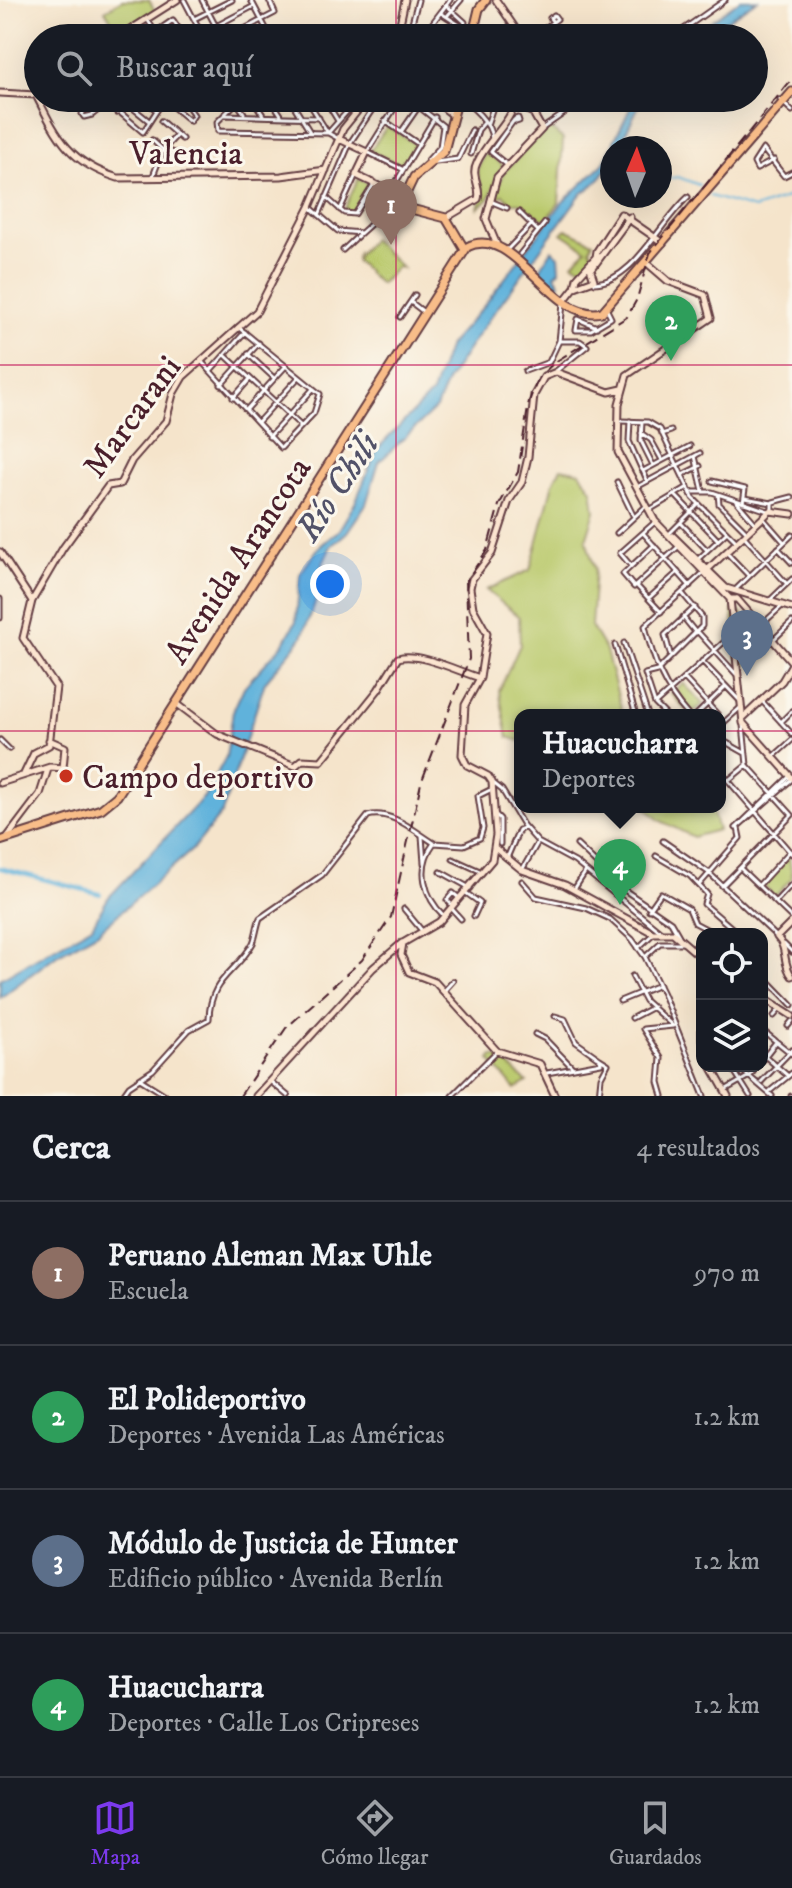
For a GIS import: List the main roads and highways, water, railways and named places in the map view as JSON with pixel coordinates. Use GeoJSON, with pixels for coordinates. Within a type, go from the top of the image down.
{"type":"FeatureCollection","features":[{"type":"Feature","properties":{"kind":"main road"},"geometry":{"type":"LineString","coordinates":[[139,24],[177,0]]}},
{"type":"Feature","properties":{"kind":"main road"},"geometry":{"type":"LineString","coordinates":[[400,24],[405,0]]}},
{"type":"Feature","properties":{"kind":"main road"},"geometry":{"type":"LineString","coordinates":[[496,0],[512,24]]}},
{"type":"Feature","properties":{"kind":"main road"},"geometry":{"type":"LineString","coordinates":[[476,24],[482,3]]}},
{"type":"Feature","properties":{"kind":"main road"},"geometry":{"type":"LineString","coordinates":[[339,139],[367,152],[356,175],[404,198],[411,209],[446,218],[465,250],[480,242],[497,245],[517,256],[532,274],[564,301],[597,314],[606,309],[623,290],[646,262],[648,250],[662,242],[792,89]]}},
{"type":"Feature","properties":{"kind":"main road"},"geometry":{"type":"LineString","coordinates":[[0,93],[24,94]]}},
{"type":"Feature","properties":{"kind":"main road","name":"Valencia"},"geometry":{"type":"LineString","coordinates":[[45,112],[59,141],[69,151],[106,174],[152,179],[281,176],[327,170]]}},
{"type":"Feature","properties":{"kind":"main road","name":"Marcarani"},"geometry":{"type":"LineString","coordinates":[[49,740],[56,689],[23,638],[32,601],[63,548],[108,486],[120,484],[132,460],[166,421],[173,394],[183,377],[257,311],[310,207],[339,139],[358,112]]}},
{"type":"Feature","properties":{"kind":"main road"},"geometry":{"type":"LineString","coordinates":[[449,112],[454,116]]}},
{"type":"Feature","properties":{"kind":"main road"},"geometry":{"type":"LineString","coordinates":[[404,198],[421,170],[436,162],[447,145],[455,112]]}},
{"type":"Feature","properties":{"kind":"main road"},"geometry":{"type":"LineString","coordinates":[[446,218],[478,199],[475,168],[510,112]]}},
{"type":"Feature","properties":{"kind":"main road"},"geometry":{"type":"LineString","coordinates":[[497,245],[486,219],[490,201],[506,164],[542,129],[531,112]]}},
{"type":"Feature","properties":{"kind":"main road"},"geometry":{"type":"LineString","coordinates":[[599,256],[619,216],[630,217],[662,242]]}},
{"type":"Feature","properties":{"kind":"main road"},"geometry":{"type":"LineString","coordinates":[[564,301],[575,287],[577,278],[590,268],[630,217]]}},
{"type":"Feature","properties":{"kind":"main road","name":"Avenida Arancota"},"geometry":{"type":"LineString","coordinates":[[3,840],[108,805],[121,791],[465,250]]}},
{"type":"Feature","properties":{"kind":"main road"},"geometry":{"type":"LineString","coordinates":[[646,262],[668,281],[705,295],[711,318],[627,375],[620,400],[616,446],[656,520],[705,572],[733,596],[792,663],[782,681],[743,720]]}},
{"type":"Feature","properties":{"kind":"main road"},"geometry":{"type":"LineString","coordinates":[[575,287],[594,280],[590,268]]}},
{"type":"Feature","properties":{"kind":"main road"},"geometry":{"type":"LineString","coordinates":[[256,1096],[388,955],[453,908],[492,860],[498,829],[493,785],[488,776],[467,765],[462,755],[465,705],[480,678],[487,633],[470,600],[472,579],[492,553],[509,501],[522,482],[528,457],[531,408],[538,385],[544,377],[556,372],[613,392],[620,400],[620,446],[638,487]]}},
{"type":"Feature","properties":{"kind":"main road"},"geometry":{"type":"LineString","coordinates":[[613,392],[622,389]]}},
{"type":"Feature","properties":{"kind":"main road"},"geometry":{"type":"LineString","coordinates":[[705,572],[771,512],[792,514]]}},
{"type":"Feature","properties":{"kind":"main road"},"geometry":{"type":"LineString","coordinates":[[680,545],[705,572]]}},
{"type":"Feature","properties":{"kind":"main road"},"geometry":{"type":"LineString","coordinates":[[0,552],[32,601]]}},
{"type":"Feature","properties":{"kind":"main road"},"geometry":{"type":"LineString","coordinates":[[733,596],[792,608]]}},
{"type":"Feature","properties":{"kind":"main road"},"geometry":{"type":"LineString","coordinates":[[733,596],[731,608],[743,720],[792,776]]}},
{"type":"Feature","properties":{"kind":"main road"},"geometry":{"type":"LineString","coordinates":[[768,602],[792,608]]}},
{"type":"Feature","properties":{"kind":"main road"},"geometry":{"type":"LineString","coordinates":[[176,703],[227,739],[292,766],[302,760],[313,764],[321,761],[378,690],[395,661],[403,656],[414,655],[480,678]]}},
{"type":"Feature","properties":{"kind":"main road"},"geometry":{"type":"LineString","coordinates":[[730,667],[736,663]]}},
{"type":"Feature","properties":{"kind":"main road"},"geometry":{"type":"LineString","coordinates":[[0,783],[24,774],[63,768],[65,743],[49,740],[48,747],[34,753],[24,774]]}},
{"type":"Feature","properties":{"kind":"main road"},"geometry":{"type":"LineString","coordinates":[[15,834],[40,794],[48,769]]}},
{"type":"Feature","properties":{"kind":"main road"},"geometry":{"type":"LineString","coordinates":[[497,846],[522,870],[573,890],[657,932],[679,936],[696,952]]}},
{"type":"Feature","properties":{"kind":"main road"},"geometry":{"type":"LineString","coordinates":[[492,860],[504,856]]}},
{"type":"Feature","properties":{"kind":"main road"},"geometry":{"type":"LineString","coordinates":[[792,920],[777,937],[784,944],[787,970],[792,976]]}},
{"type":"Feature","properties":{"kind":"main road"},"geometry":{"type":"LineString","coordinates":[[403,943],[401,952],[409,972],[435,982],[497,1051],[506,1057],[532,1060],[547,1073],[555,1096]]}},
{"type":"Feature","properties":{"kind":"main road"},"geometry":{"type":"LineString","coordinates":[[388,955],[401,952]]}},
{"type":"Feature","properties":{"kind":"main road"},"geometry":{"type":"LineString","coordinates":[[767,1000],[792,1018]]}},
{"type":"Feature","properties":{"kind":"main road"},"geometry":{"type":"LineString","coordinates":[[715,1072],[727,1093]]}},
{"type":"Feature","properties":{"kind":"water"},"geometry":{"type":"Polygon","coordinates":[[[740,0],[757,0],[721,24],[707,24],[740,0]]]}},
{"type":"Feature","properties":{"kind":"water"},"geometry":{"type":"Polygon","coordinates":[[[628,112],[636,112],[624,136],[617,136],[628,112]]]}},
{"type":"Feature","properties":{"kind":"water"},"geometry":{"type":"Polygon","coordinates":[[[600,167],[600,177],[581,194],[481,330],[448,380],[436,408],[379,462],[366,504],[347,532],[331,546],[321,568],[315,603],[301,639],[265,682],[222,813],[193,849],[98,932],[58,954],[0,998],[0,979],[92,926],[108,898],[204,797],[226,757],[233,711],[244,687],[284,643],[296,621],[300,574],[318,548],[339,530],[355,503],[377,449],[432,393],[449,345],[483,307],[563,202],[600,167]]]}},
{"type":"Feature","properties":{"kind":"water"},"geometry":{"type":"Polygon","coordinates":[[[552,250],[559,256],[560,270],[555,275],[560,283],[556,288],[539,271],[552,250]]]}},
{"type":"Feature","properties":{"kind":"waterway"},"geometry":{"type":"LineString","coordinates":[[672,178],[678,177],[699,185]]}},
{"type":"Feature","properties":{"kind":"waterway"},"geometry":{"type":"LineString","coordinates":[[710,196],[754,209],[792,196]]}},
{"type":"Feature","properties":{"kind":"waterway"},"geometry":{"type":"LineString","coordinates":[[0,868],[100,894]]}},
{"type":"Feature","properties":{"kind":"railway"},"geometry":{"type":"LineString","coordinates":[[768,108],[792,79]]}},
{"type":"Feature","properties":{"kind":"railway"},"geometry":{"type":"LineString","coordinates":[[240,1096],[286,1028],[362,960],[391,917],[421,783],[469,659],[466,581],[487,550],[499,505],[518,472],[529,401],[539,377],[555,362],[627,317],[637,299],[650,253],[765,112]]}},
{"type":"Feature","properties":{"kind":"place","name":"Peruano Aleman Max Uhle"},"geometry":{"type":"Point","coordinates":[391,245]}},
{"type":"Feature","properties":{"kind":"place","name":"El Polideportivo"},"geometry":{"type":"Point","coordinates":[671,361]}},
{"type":"Feature","properties":{"kind":"place","name":"Módulo de Justicia de Hunter"},"geometry":{"type":"Point","coordinates":[747,676]}},
{"type":"Feature","properties":{"kind":"place","name":"Campo deportivo"},"geometry":{"type":"Point","coordinates":[66,776]}},
{"type":"Feature","properties":{"kind":"place","name":"Huacucharra"},"geometry":{"type":"Point","coordinates":[620,905]}},
{"type":"Feature","properties":{"kind":"water label","name":"Río Chili"},"geometry":{"type":"Point","coordinates":[336,486]}}]}
